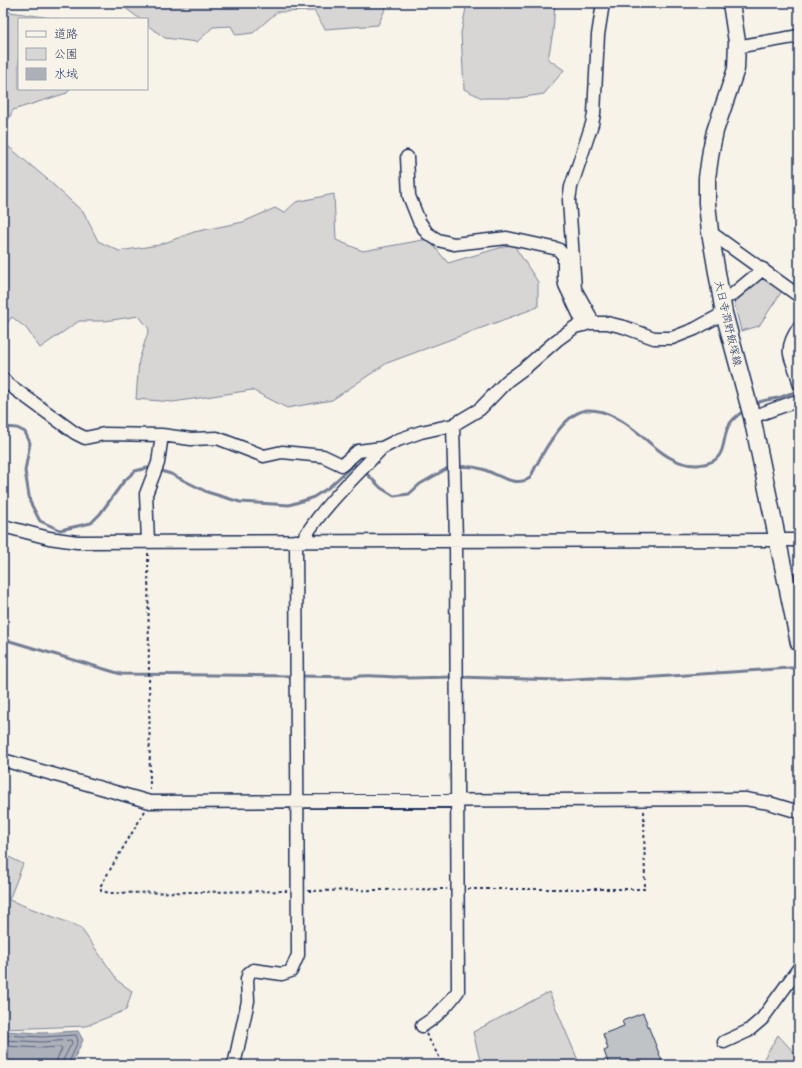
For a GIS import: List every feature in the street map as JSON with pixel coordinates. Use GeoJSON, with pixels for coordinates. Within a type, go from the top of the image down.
{"type":"FeatureCollection","features":[{"type":"Feature","properties":{"kind":"main road","name":"大日寺潤野飯塚線"},"geometry":{"type":"LineString","coordinates":[[731,3],[736,47],[736,69],[710,150],[707,178],[707,203],[710,232],[723,305],[752,418],[799,642]]}},
{"type":"Feature","properties":{"kind":"street"},"geometry":{"type":"LineString","coordinates":[[587,324],[590,316],[575,289],[569,200],[571,187],[594,114],[598,35],[603,3]]}},
{"type":"Feature","properties":{"kind":"street"},"geometry":{"type":"LineString","coordinates":[[736,47],[799,36]]}},
{"type":"Feature","properties":{"kind":"street"},"geometry":{"type":"LineString","coordinates":[[407,157],[409,196],[419,222],[428,233],[438,240],[454,244],[507,238],[558,250],[564,256],[565,285],[587,324]]}},
{"type":"Feature","properties":{"kind":"street"},"geometry":{"type":"LineString","coordinates":[[710,232],[799,296]]}},
{"type":"Feature","properties":{"kind":"street"},"geometry":{"type":"LineString","coordinates":[[3,396],[6,382],[75,433],[85,438],[104,434],[162,435],[191,439],[218,438],[264,456],[282,452],[323,456],[342,465],[358,451],[382,448],[398,440],[421,432],[453,425],[480,409],[507,381],[526,367],[557,340],[575,328],[587,324],[607,323],[624,327],[654,338],[672,338],[695,329],[763,269]]}},
{"type":"Feature","properties":{"kind":"street"},"geometry":{"type":"LineString","coordinates":[[799,327],[792,339],[790,353],[799,378],[799,383]]}},
{"type":"Feature","properties":{"kind":"street"},"geometry":{"type":"LineString","coordinates":[[752,418],[794,402],[799,402]]}},
{"type":"Feature","properties":{"kind":"street"},"geometry":{"type":"LineString","coordinates":[[422,1026],[433,1019],[449,1004],[458,991],[456,540],[453,425]]}},
{"type":"Feature","properties":{"kind":"street"},"geometry":{"type":"LineString","coordinates":[[148,541],[146,494],[158,463],[162,435]]}},
{"type":"Feature","properties":{"kind":"street"},"geometry":{"type":"LineString","coordinates":[[234,1065],[248,1001],[247,979],[249,973],[253,970],[282,974],[291,971],[295,965],[298,955],[296,801],[299,541],[328,506],[382,448]]}},
{"type":"Feature","properties":{"kind":"street"},"geometry":{"type":"LineString","coordinates":[[3,526],[49,538],[77,542],[799,540]]}},
{"type":"Feature","properties":{"kind":"street"},"geometry":{"type":"LineString","coordinates":[[3,760],[150,802],[745,799],[769,803],[799,812]]}},
{"type":"Feature","properties":{"kind":"street"},"geometry":{"type":"LineString","coordinates":[[724,1042],[748,1031],[762,1018],[799,968]]}},
{"type":"Feature","properties":{"kind":"path"},"geometry":{"type":"LineString","coordinates":[[148,541],[150,802],[101,886],[101,891],[110,893],[457,889],[645,889],[644,799]]}},
{"type":"Feature","properties":{"kind":"path"},"geometry":{"type":"LineString","coordinates":[[422,1026],[445,1065]]}},
{"type":"Feature","properties":{"kind":"green space"},"geometry":{"type":"Polygon","coordinates":[[[122,3],[388,3],[378,25],[325,29],[314,11],[277,12],[253,33],[236,35],[231,26],[213,27],[197,42],[165,38],[148,26],[148,18],[139,18],[124,7],[122,3]]]}},
{"type":"Feature","properties":{"kind":"green space"},"geometry":{"type":"Polygon","coordinates":[[[467,3],[555,3],[553,32],[548,59],[564,70],[544,94],[518,98],[482,98],[464,89],[461,33],[467,3]]]}},
{"type":"Feature","properties":{"kind":"green space"},"geometry":{"type":"Polygon","coordinates":[[[3,11],[51,18],[18,18],[18,90],[69,90],[67,93],[13,110],[3,131],[3,11]]]}},
{"type":"Feature","properties":{"kind":"green space"},"geometry":{"type":"Polygon","coordinates":[[[3,142],[84,213],[98,241],[119,251],[159,245],[194,232],[243,222],[275,208],[284,213],[296,202],[334,194],[336,240],[363,251],[428,239],[448,263],[513,244],[538,282],[538,307],[387,363],[332,400],[287,408],[252,390],[173,402],[136,399],[139,360],[149,329],[139,316],[105,321],[79,321],[40,348],[26,328],[12,317],[3,328],[3,142]]]}},
{"type":"Feature","properties":{"kind":"green space"},"geometry":{"type":"Polygon","coordinates":[[[762,275],[784,288],[759,326],[741,331],[733,298],[762,275]]]}},
{"type":"Feature","properties":{"kind":"green space"},"geometry":{"type":"Polygon","coordinates":[[[3,854],[23,864],[9,900],[80,927],[119,982],[132,991],[126,1010],[86,1026],[3,1029],[3,854]]]}},
{"type":"Feature","properties":{"kind":"green space"},"geometry":{"type":"Polygon","coordinates":[[[549,992],[580,1065],[481,1065],[473,1032],[549,992]]]}},
{"type":"Feature","properties":{"kind":"green space"},"geometry":{"type":"Polygon","coordinates":[[[778,1035],[799,1058],[799,1065],[760,1065],[778,1035]]]}},
{"type":"Feature","properties":{"kind":"water"},"geometry":{"type":"Polygon","coordinates":[[[3,1031],[42,1033],[78,1031],[83,1040],[71,1065],[3,1065],[3,1031]]]}},
{"type":"Feature","properties":{"kind":"building"},"geometry":{"type":"Polygon","coordinates":[[[643,1013],[662,1061],[656,1063],[657,1065],[632,1065],[630,1060],[616,1065],[609,1065],[604,1051],[608,1049],[603,1034],[624,1026],[622,1021],[643,1013]]]}},
{"type":"Feature","properties":{"kind":"waterway"},"geometry":{"type":"LineString","coordinates":[[753,405],[762,401],[799,392]]}},
{"type":"Feature","properties":{"kind":"waterway"},"geometry":{"type":"LineString","coordinates":[[457,467],[476,467],[512,481],[524,481],[530,478],[539,460],[561,427],[578,413],[587,410],[595,410],[617,418],[631,427],[668,457],[690,465],[706,464],[713,461],[720,455],[729,424],[735,417],[745,410]]}},
{"type":"Feature","properties":{"kind":"waterway"},"geometry":{"type":"LineString","coordinates":[[3,427],[17,428],[25,432],[30,443],[25,471],[30,502],[40,521],[60,530],[91,523],[100,514],[124,481],[135,471],[147,468],[152,469]]}},
{"type":"Feature","properties":{"kind":"waterway"},"geometry":{"type":"LineString","coordinates":[[158,470],[171,474],[207,492],[240,502],[289,505],[312,498],[328,488],[354,464],[359,468]]}},
{"type":"Feature","properties":{"kind":"waterway"},"geometry":{"type":"LineString","coordinates":[[364,471],[381,488],[394,496],[409,494],[420,484],[448,468],[451,468]]}},
{"type":"Feature","properties":{"kind":"waterway"},"geometry":{"type":"LineString","coordinates":[[3,639],[121,674],[294,676]]}},
{"type":"Feature","properties":{"kind":"waterway"},"geometry":{"type":"LineString","coordinates":[[459,677],[557,680],[591,678],[626,679],[799,668]]}},
{"type":"Feature","properties":{"kind":"waterway"},"geometry":{"type":"LineString","coordinates":[[300,676],[370,676],[409,678],[453,677]]}}]}
